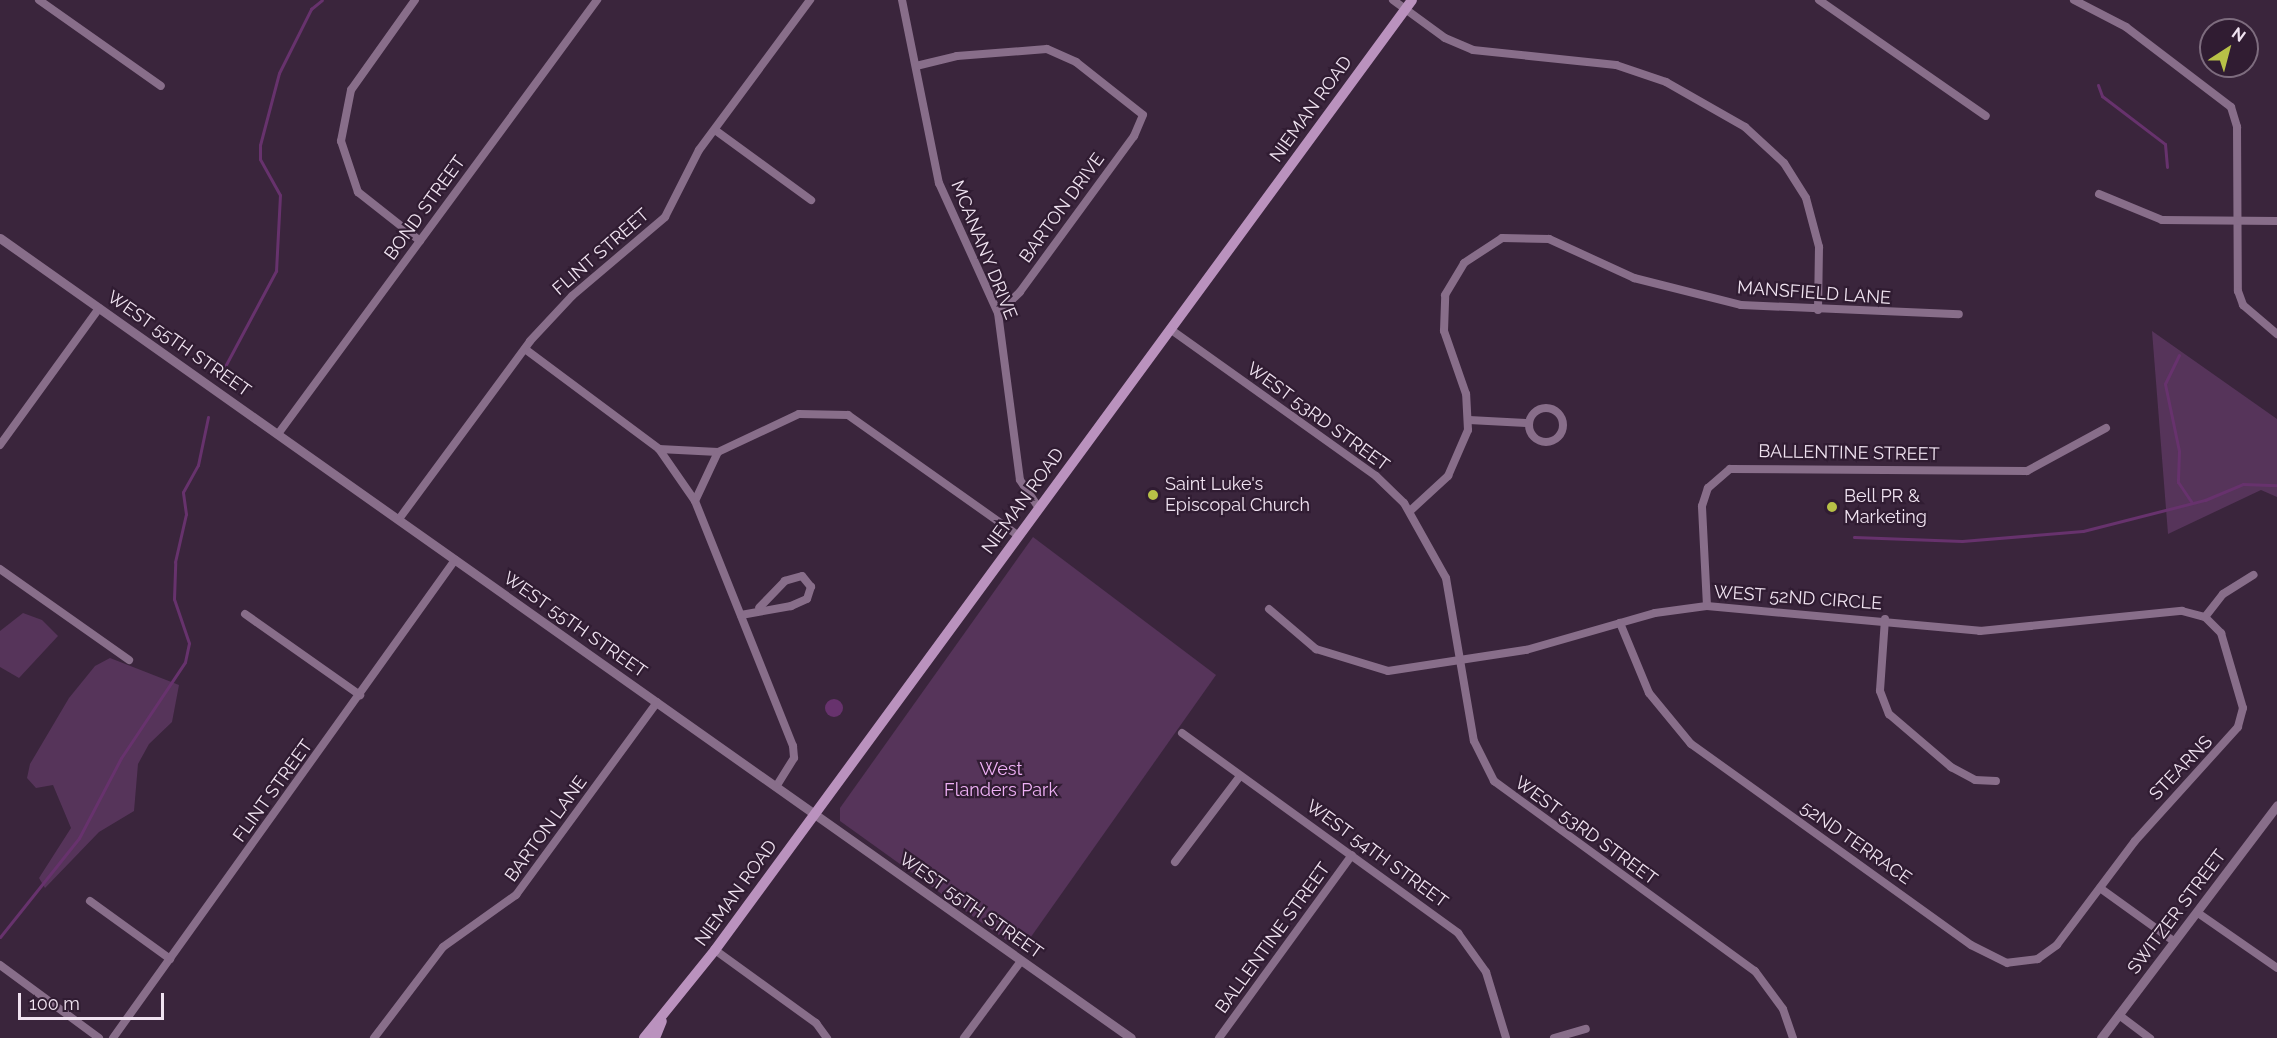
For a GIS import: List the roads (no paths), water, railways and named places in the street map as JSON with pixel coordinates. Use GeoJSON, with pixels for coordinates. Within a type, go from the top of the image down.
{"type":"FeatureCollection","features":[{"type":"Feature","properties":{"kind":"main road","name":"NIEMAN ROAD"},"geometry":{"type":"LineString","coordinates":[[644,1038],[662,1021],[715,950],[1409,4]]}},
{"type":"Feature","properties":{"kind":"main road","name":"NIEMAN ROAD"},"geometry":{"type":"LineString","coordinates":[[655,1038],[662,1021]]}},
{"type":"Feature","properties":{"kind":"street"},"geometry":{"type":"LineString","coordinates":[[39,0],[160,86]]}},
{"type":"Feature","properties":{"kind":"street"},"geometry":{"type":"LineString","coordinates":[[416,0],[351,90],[341,141],[358,192],[420,241]]}},
{"type":"Feature","properties":{"kind":"street","name":"BOND STREET"},"geometry":{"type":"LineString","coordinates":[[278,434],[597,0]]}},
{"type":"Feature","properties":{"kind":"street","name":"FLINT STREET"},"geometry":{"type":"LineString","coordinates":[[399,519],[525,349],[572,296],[665,217],[715,130],[810,0]]}},
{"type":"Feature","properties":{"kind":"street","name":"MCANANY DRIVE"},"geometry":{"type":"LineString","coordinates":[[902,0],[949,214],[998,313],[1020,480],[1039,508]]}},
{"type":"Feature","properties":{"kind":"street"},"geometry":{"type":"LineString","coordinates":[[1393,0],[1409,4],[1445,38],[1473,50],[1575,58],[1647,74],[1704,100],[1745,127],[1784,163],[1806,198],[1819,247],[1818,310]]}},
{"type":"Feature","properties":{"kind":"street"},"geometry":{"type":"LineString","coordinates":[[1819,0],[1986,116]]}},
{"type":"Feature","properties":{"kind":"street"},"geometry":{"type":"LineString","coordinates":[[2074,0],[2126,27],[2231,107],[2237,127],[2238,291],[2243,305],[2277,334]]}},
{"type":"Feature","properties":{"kind":"street","name":"BARTON DRIVE"},"geometry":{"type":"LineString","coordinates":[[916,66],[957,56],[1047,49],[1076,62],[1143,115],[1134,136],[1020,291],[998,313]]}},
{"type":"Feature","properties":{"kind":"street"},"geometry":{"type":"LineString","coordinates":[[715,130],[811,200]]}},
{"type":"Feature","properties":{"kind":"street"},"geometry":{"type":"LineString","coordinates":[[2099,194],[2162,220],[2277,221]]}},
{"type":"Feature","properties":{"kind":"street","name":"WEST 55TH STREET"},"geometry":{"type":"LineString","coordinates":[[0,238],[1131,1038]]}},
{"type":"Feature","properties":{"kind":"street","name":"MANSFIELD LANE"},"geometry":{"type":"LineString","coordinates":[[1410,511],[1448,476],[1469,420],[1466,394],[1444,331],[1443,305],[1464,263],[1502,238],[1549,239],[1634,278],[1700,298],[1818,310],[1959,314]]}},
{"type":"Feature","properties":{"kind":"street"},"geometry":{"type":"LineString","coordinates":[[0,444],[99,308]]}},
{"type":"Feature","properties":{"kind":"street","name":"WEST 53RD STREET"},"geometry":{"type":"LineString","coordinates":[[1170,329],[1376,476],[1410,511],[1446,578],[1474,741],[1494,781],[1755,971],[1782,1009],[1793,1038]]}},
{"type":"Feature","properties":{"kind":"street"},"geometry":{"type":"LineString","coordinates":[[525,349],[658,449],[695,501],[793,746],[794,758],[777,787]]}},
{"type":"Feature","properties":{"kind":"street"},"geometry":{"type":"LineString","coordinates":[[1469,420],[1526,423],[1546,409],[1560,416],[1563,427],[1559,436],[1544,442],[1526,423]]}},
{"type":"Feature","properties":{"kind":"street"},"geometry":{"type":"LineString","coordinates":[[658,449],[717,452],[799,414],[837,412],[874,430],[1019,536]]}},
{"type":"Feature","properties":{"kind":"street","name":"BALLENTINE STREET"},"geometry":{"type":"LineString","coordinates":[[1707,606],[1702,506],[1708,488],[1730,469],[2027,471],[2106,428]]}},
{"type":"Feature","properties":{"kind":"street"},"geometry":{"type":"LineString","coordinates":[[695,501],[717,452]]}},
{"type":"Feature","properties":{"kind":"street","name":"FLINT STREET"},"geometry":{"type":"LineString","coordinates":[[113,1038],[455,560]]}},
{"type":"Feature","properties":{"kind":"street"},"geometry":{"type":"LineString","coordinates":[[0,569],[129,660]]}},
{"type":"Feature","properties":{"kind":"street"},"geometry":{"type":"LineString","coordinates":[[2205,617],[2223,594],[2253,575]]}},
{"type":"Feature","properties":{"kind":"street"},"geometry":{"type":"LineString","coordinates":[[741,615],[759,608],[799,603],[807,599],[811,587],[802,576],[785,581],[759,608]]}},
{"type":"Feature","properties":{"kind":"street","name":"WEST 52ND CIRCLE"},"geometry":{"type":"LineString","coordinates":[[1269,609],[1316,649],[1364,667],[1416,670],[1461,662],[1620,622],[1707,606],[1885,619],[1980,632],[2170,611],[2205,617]]}},
{"type":"Feature","properties":{"kind":"street"},"geometry":{"type":"LineString","coordinates":[[245,614],[360,695]]}},
{"type":"Feature","properties":{"kind":"street","name":"STEARNS"},"geometry":{"type":"LineString","coordinates":[[2023,963],[2057,945],[2165,805],[2238,727],[2243,708],[2230,652],[2205,617]]}},
{"type":"Feature","properties":{"kind":"street"},"geometry":{"type":"LineString","coordinates":[[1885,619],[1880,691],[1889,714],[1951,766],[1975,780],[1995,781]]}},
{"type":"Feature","properties":{"kind":"street","name":"52ND TERRACE"},"geometry":{"type":"LineString","coordinates":[[1620,622],[1649,693],[1679,732],[1971,945],[1993,958],[2023,963]]}},
{"type":"Feature","properties":{"kind":"street","name":"BARTON LANE"},"geometry":{"type":"LineString","coordinates":[[374,1038],[443,947],[516,895],[657,702]]}},
{"type":"Feature","properties":{"kind":"street","name":"WEST 54TH STREET"},"geometry":{"type":"LineString","coordinates":[[1182,733],[1458,933],[1491,982],[1506,1038]]}},
{"type":"Feature","properties":{"kind":"street"},"geometry":{"type":"LineString","coordinates":[[1175,862],[1240,776]]}},
{"type":"Feature","properties":{"kind":"street","name":"SWITZER STREET"},"geometry":{"type":"LineString","coordinates":[[2101,1038],[2198,913],[2277,805]]}},
{"type":"Feature","properties":{"kind":"street","name":"BALLENTINE STREET"},"geometry":{"type":"LineString","coordinates":[[1219,1038],[1352,855]]}},
{"type":"Feature","properties":{"kind":"street"},"geometry":{"type":"LineString","coordinates":[[2100,888],[2175,942]]}},
{"type":"Feature","properties":{"kind":"street"},"geometry":{"type":"LineString","coordinates":[[90,901],[170,958]]}},
{"type":"Feature","properties":{"kind":"street"},"geometry":{"type":"LineString","coordinates":[[2198,913],[2277,968]]}},
{"type":"Feature","properties":{"kind":"street"},"geometry":{"type":"LineString","coordinates":[[715,950],[816,1023],[827,1038]]}},
{"type":"Feature","properties":{"kind":"street"},"geometry":{"type":"LineString","coordinates":[[964,1038],[1021,961]]}},
{"type":"Feature","properties":{"kind":"street"},"geometry":{"type":"LineString","coordinates":[[0,965],[99,1038]]}},
{"type":"Feature","properties":{"kind":"street"},"geometry":{"type":"LineString","coordinates":[[2119,1015],[2150,1038]]}},
{"type":"Feature","properties":{"kind":"street"},"geometry":{"type":"LineString","coordinates":[[1554,1038],[1587,1029]]}},
{"type":"Feature","properties":{"kind":"waterway"},"geometry":{"type":"LineString","coordinates":[[222,372],[276,271],[280,195],[260,159],[260,145],[279,73],[311,9],[322,0]]}},
{"type":"Feature","properties":{"kind":"waterway"},"geometry":{"type":"LineString","coordinates":[[2098,85],[2102,96],[2165,144],[2167,167]]}},
{"type":"Feature","properties":{"kind":"waterway"},"geometry":{"type":"LineString","coordinates":[[2179,355],[2165,384],[2179,451],[2178,482],[2192,503]]}},
{"type":"Feature","properties":{"kind":"waterway"},"geometry":{"type":"LineString","coordinates":[[0,937],[79,838],[121,758],[185,662],[189,643],[174,599],[175,562],[186,514],[183,492],[198,465],[208,417]]}},
{"type":"Feature","properties":{"kind":"waterway"},"geometry":{"type":"LineString","coordinates":[[1854,537],[1962,541],[2083,531],[2205,500],[2243,484],[2277,485]]}},
{"type":"Feature","properties":{"kind":"place","name":"Saint Luke's Episcopal Church"},"geometry":{"type":"Point","coordinates":[1153,495]}},
{"type":"Feature","properties":{"kind":"place","name":"Bell PR & Marketing"},"geometry":{"type":"Point","coordinates":[1832,507]}},
{"type":"Feature","properties":{"kind":"park label","name":"West Flanders Park"},"geometry":{"type":"Point","coordinates":[1001,780]}}]}
